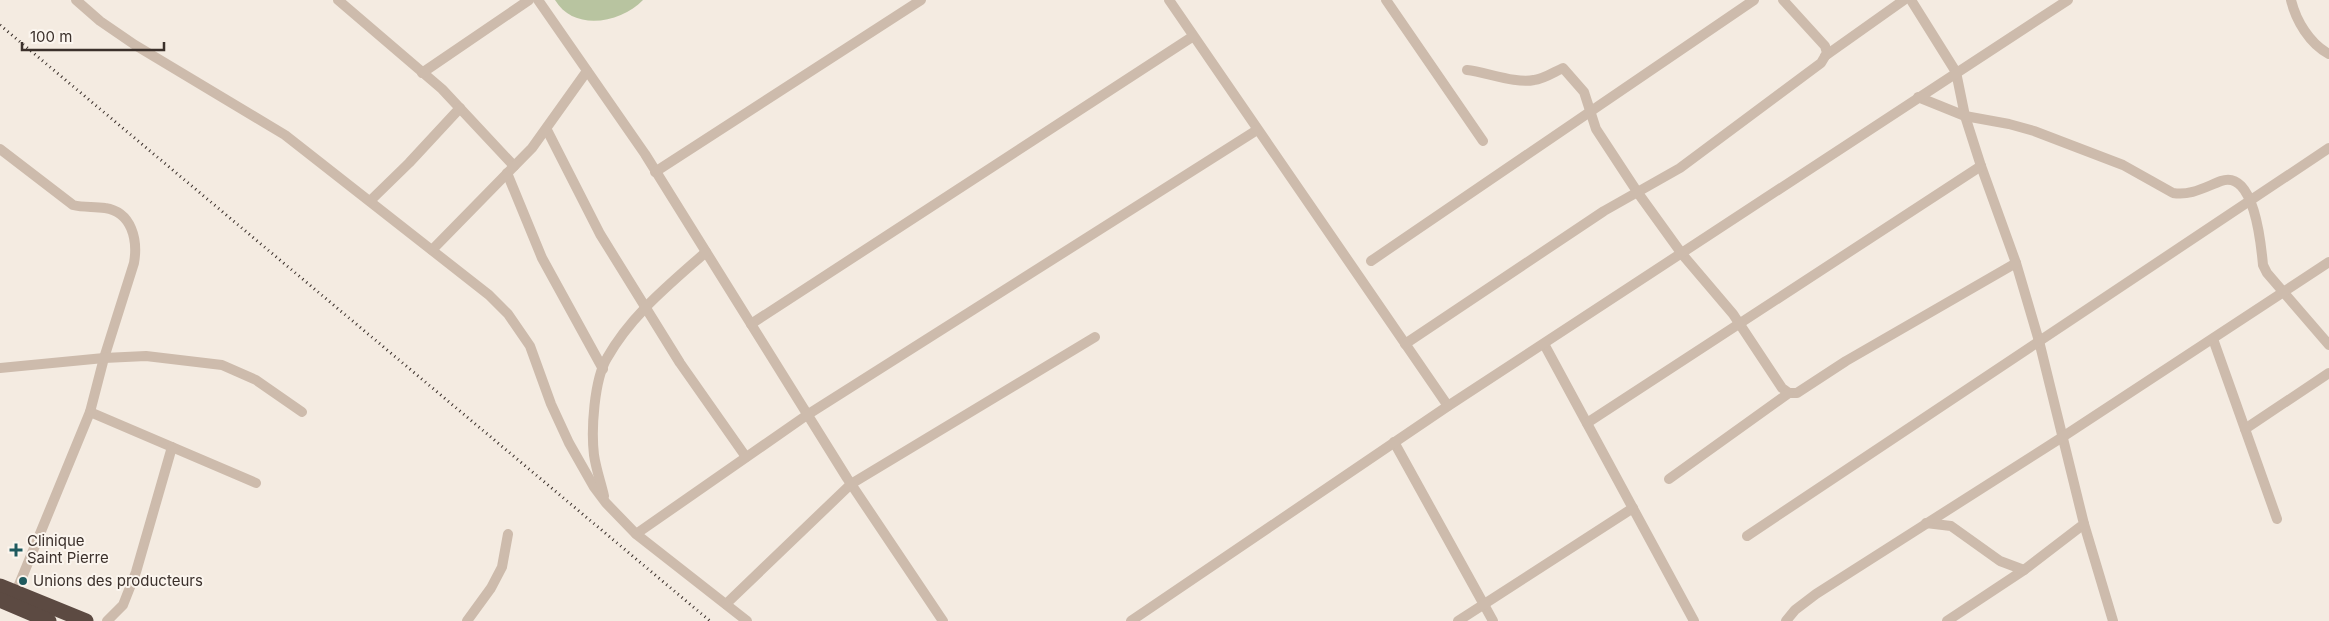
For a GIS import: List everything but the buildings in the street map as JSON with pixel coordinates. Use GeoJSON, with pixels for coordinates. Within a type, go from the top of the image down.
{"type":"FeatureCollection","features":[{"type":"Feature","properties":{"kind":"highway"},"geometry":{"type":"LineString","coordinates":[[0,586],[86,621]]}},
{"type":"Feature","properties":{"kind":"highway"},"geometry":{"type":"LineString","coordinates":[[0,600],[49,621]]}},
{"type":"Feature","properties":{"kind":"street"},"geometry":{"type":"LineString","coordinates":[[76,0],[100,21],[135,45],[278,130],[489,295],[519,329],[530,346],[551,404],[569,443],[594,487],[606,503],[636,534],[748,621]]}},
{"type":"Feature","properties":{"kind":"street"},"geometry":{"type":"LineString","coordinates":[[338,0],[460,108],[511,170],[542,258],[603,369]]}},
{"type":"Feature","properties":{"kind":"street"},"geometry":{"type":"LineString","coordinates":[[422,73],[530,0]]}},
{"type":"Feature","properties":{"kind":"street"},"geometry":{"type":"LineString","coordinates":[[538,0],[645,154],[851,484],[943,621]]}},
{"type":"Feature","properties":{"kind":"street"},"geometry":{"type":"LineString","coordinates":[[655,172],[921,0]]}},
{"type":"Feature","properties":{"kind":"street"},"geometry":{"type":"LineString","coordinates":[[1169,0],[1192,37],[1448,406]]}},
{"type":"Feature","properties":{"kind":"street"},"geometry":{"type":"LineString","coordinates":[[1386,0],[1484,141]]}},
{"type":"Feature","properties":{"kind":"street"},"geometry":{"type":"LineString","coordinates":[[1371,261],[1754,0]]}},
{"type":"Feature","properties":{"kind":"street"},"geometry":{"type":"LineString","coordinates":[[1783,0],[1825,46],[1825,56]]}},
{"type":"Feature","properties":{"kind":"street"},"geometry":{"type":"LineString","coordinates":[[1405,344],[1604,211],[1680,168],[1820,63],[1825,56],[1904,0]]}},
{"type":"Feature","properties":{"kind":"street"},"geometry":{"type":"LineString","coordinates":[[1911,0],[1956,72],[1965,116],[1980,166],[2016,263],[2039,341],[2064,436],[2084,524],[2113,621]]}},
{"type":"Feature","properties":{"kind":"street"},"geometry":{"type":"LineString","coordinates":[[1131,621],[1448,406],[2068,0]]}},
{"type":"Feature","properties":{"kind":"street"},"geometry":{"type":"LineString","coordinates":[[2291,0],[2307,35],[2321,50],[2329,54]]}},
{"type":"Feature","properties":{"kind":"street"},"geometry":{"type":"LineString","coordinates":[[751,324],[1192,37]]}},
{"type":"Feature","properties":{"kind":"street"},"geometry":{"type":"LineString","coordinates":[[1467,70],[1486,72],[1500,78],[1533,81],[1563,68],[1584,92],[1592,111],[1596,129],[1638,193],[1682,254],[1739,323],[1782,388],[1789,393],[1797,393],[1846,361],[2016,263]]}},
{"type":"Feature","properties":{"kind":"street"},"geometry":{"type":"LineString","coordinates":[[432,250],[511,170],[547,130],[587,71]]}},
{"type":"Feature","properties":{"kind":"street"},"geometry":{"type":"LineString","coordinates":[[1918,97],[1965,116],[2009,124],[2034,131],[2123,165],[2173,193],[2195,192],[2223,180],[2232,179],[2237,181],[2251,199],[2263,264],[2267,273],[2329,345]]}},
{"type":"Feature","properties":{"kind":"street"},"geometry":{"type":"LineString","coordinates":[[370,202],[460,108]]}},
{"type":"Feature","properties":{"kind":"street"},"geometry":{"type":"LineString","coordinates":[[547,130],[600,234],[680,363],[746,457]]}},
{"type":"Feature","properties":{"kind":"street"},"geometry":{"type":"LineString","coordinates":[[636,534],[808,414],[1257,130]]}},
{"type":"Feature","properties":{"kind":"street"},"geometry":{"type":"LineString","coordinates":[[1746,536],[2329,148]]}},
{"type":"Feature","properties":{"kind":"street"},"geometry":{"type":"LineString","coordinates":[[0,150],[73,205],[83,208],[105,208],[120,213],[131,227],[136,248],[134,263],[104,358],[90,412],[16,592]]}},
{"type":"Feature","properties":{"kind":"street"},"geometry":{"type":"LineString","coordinates":[[1587,423],[1980,166]]}},
{"type":"Feature","properties":{"kind":"street"},"geometry":{"type":"LineString","coordinates":[[606,503],[594,454],[598,383],[606,359],[646,306],[706,252]]}},
{"type":"Feature","properties":{"kind":"street"},"geometry":{"type":"LineString","coordinates":[[1786,621],[1795,610],[1816,594],[2064,436],[2329,262]]}},
{"type":"Feature","properties":{"kind":"street"},"geometry":{"type":"LineString","coordinates":[[726,604],[851,484],[1095,337]]}},
{"type":"Feature","properties":{"kind":"street"},"geometry":{"type":"LineString","coordinates":[[2213,339],[2278,519]]}},
{"type":"Feature","properties":{"kind":"street"},"geometry":{"type":"LineString","coordinates":[[1544,344],[1694,621]]}},
{"type":"Feature","properties":{"kind":"street"},"geometry":{"type":"LineString","coordinates":[[0,368],[146,356],[222,365],[256,380],[302,412]]}},
{"type":"Feature","properties":{"kind":"street"},"geometry":{"type":"LineString","coordinates":[[2245,429],[2329,373]]}},
{"type":"Feature","properties":{"kind":"street"},"geometry":{"type":"LineString","coordinates":[[1669,479],[1789,393]]}},
{"type":"Feature","properties":{"kind":"street"},"geometry":{"type":"LineString","coordinates":[[90,412],[256,483]]}},
{"type":"Feature","properties":{"kind":"street"},"geometry":{"type":"LineString","coordinates":[[1394,442],[1492,621]]}},
{"type":"Feature","properties":{"kind":"street"},"geometry":{"type":"LineString","coordinates":[[107,621],[123,604],[136,572],[172,447]]}},
{"type":"Feature","properties":{"kind":"street"},"geometry":{"type":"LineString","coordinates":[[1458,621],[1633,508]]}},
{"type":"Feature","properties":{"kind":"street"},"geometry":{"type":"LineString","coordinates":[[1926,523],[1951,526],[2000,561],[2024,570]]}},
{"type":"Feature","properties":{"kind":"street"},"geometry":{"type":"LineString","coordinates":[[1948,621],[2024,570],[2084,524]]}},
{"type":"Feature","properties":{"kind":"street"},"geometry":{"type":"LineString","coordinates":[[467,621],[491,588],[502,567],[508,534]]}},
{"type":"Feature","properties":{"kind":"green space"},"geometry":{"type":"Polygon","coordinates":[[[555,0],[643,0],[623,14],[598,21],[574,17],[563,10],[555,0]]]}},
{"type":"Feature","properties":{"kind":"railway"},"geometry":{"type":"LineString","coordinates":[[0,25],[710,621]]}},
{"type":"Feature","properties":{"kind":"place","name":"Clinique Saint Pierre"},"geometry":{"type":"Point","coordinates":[16,550]}},
{"type":"Feature","properties":{"kind":"place","name":"Unions des producteurs"},"geometry":{"type":"Point","coordinates":[23,581]}}]}
